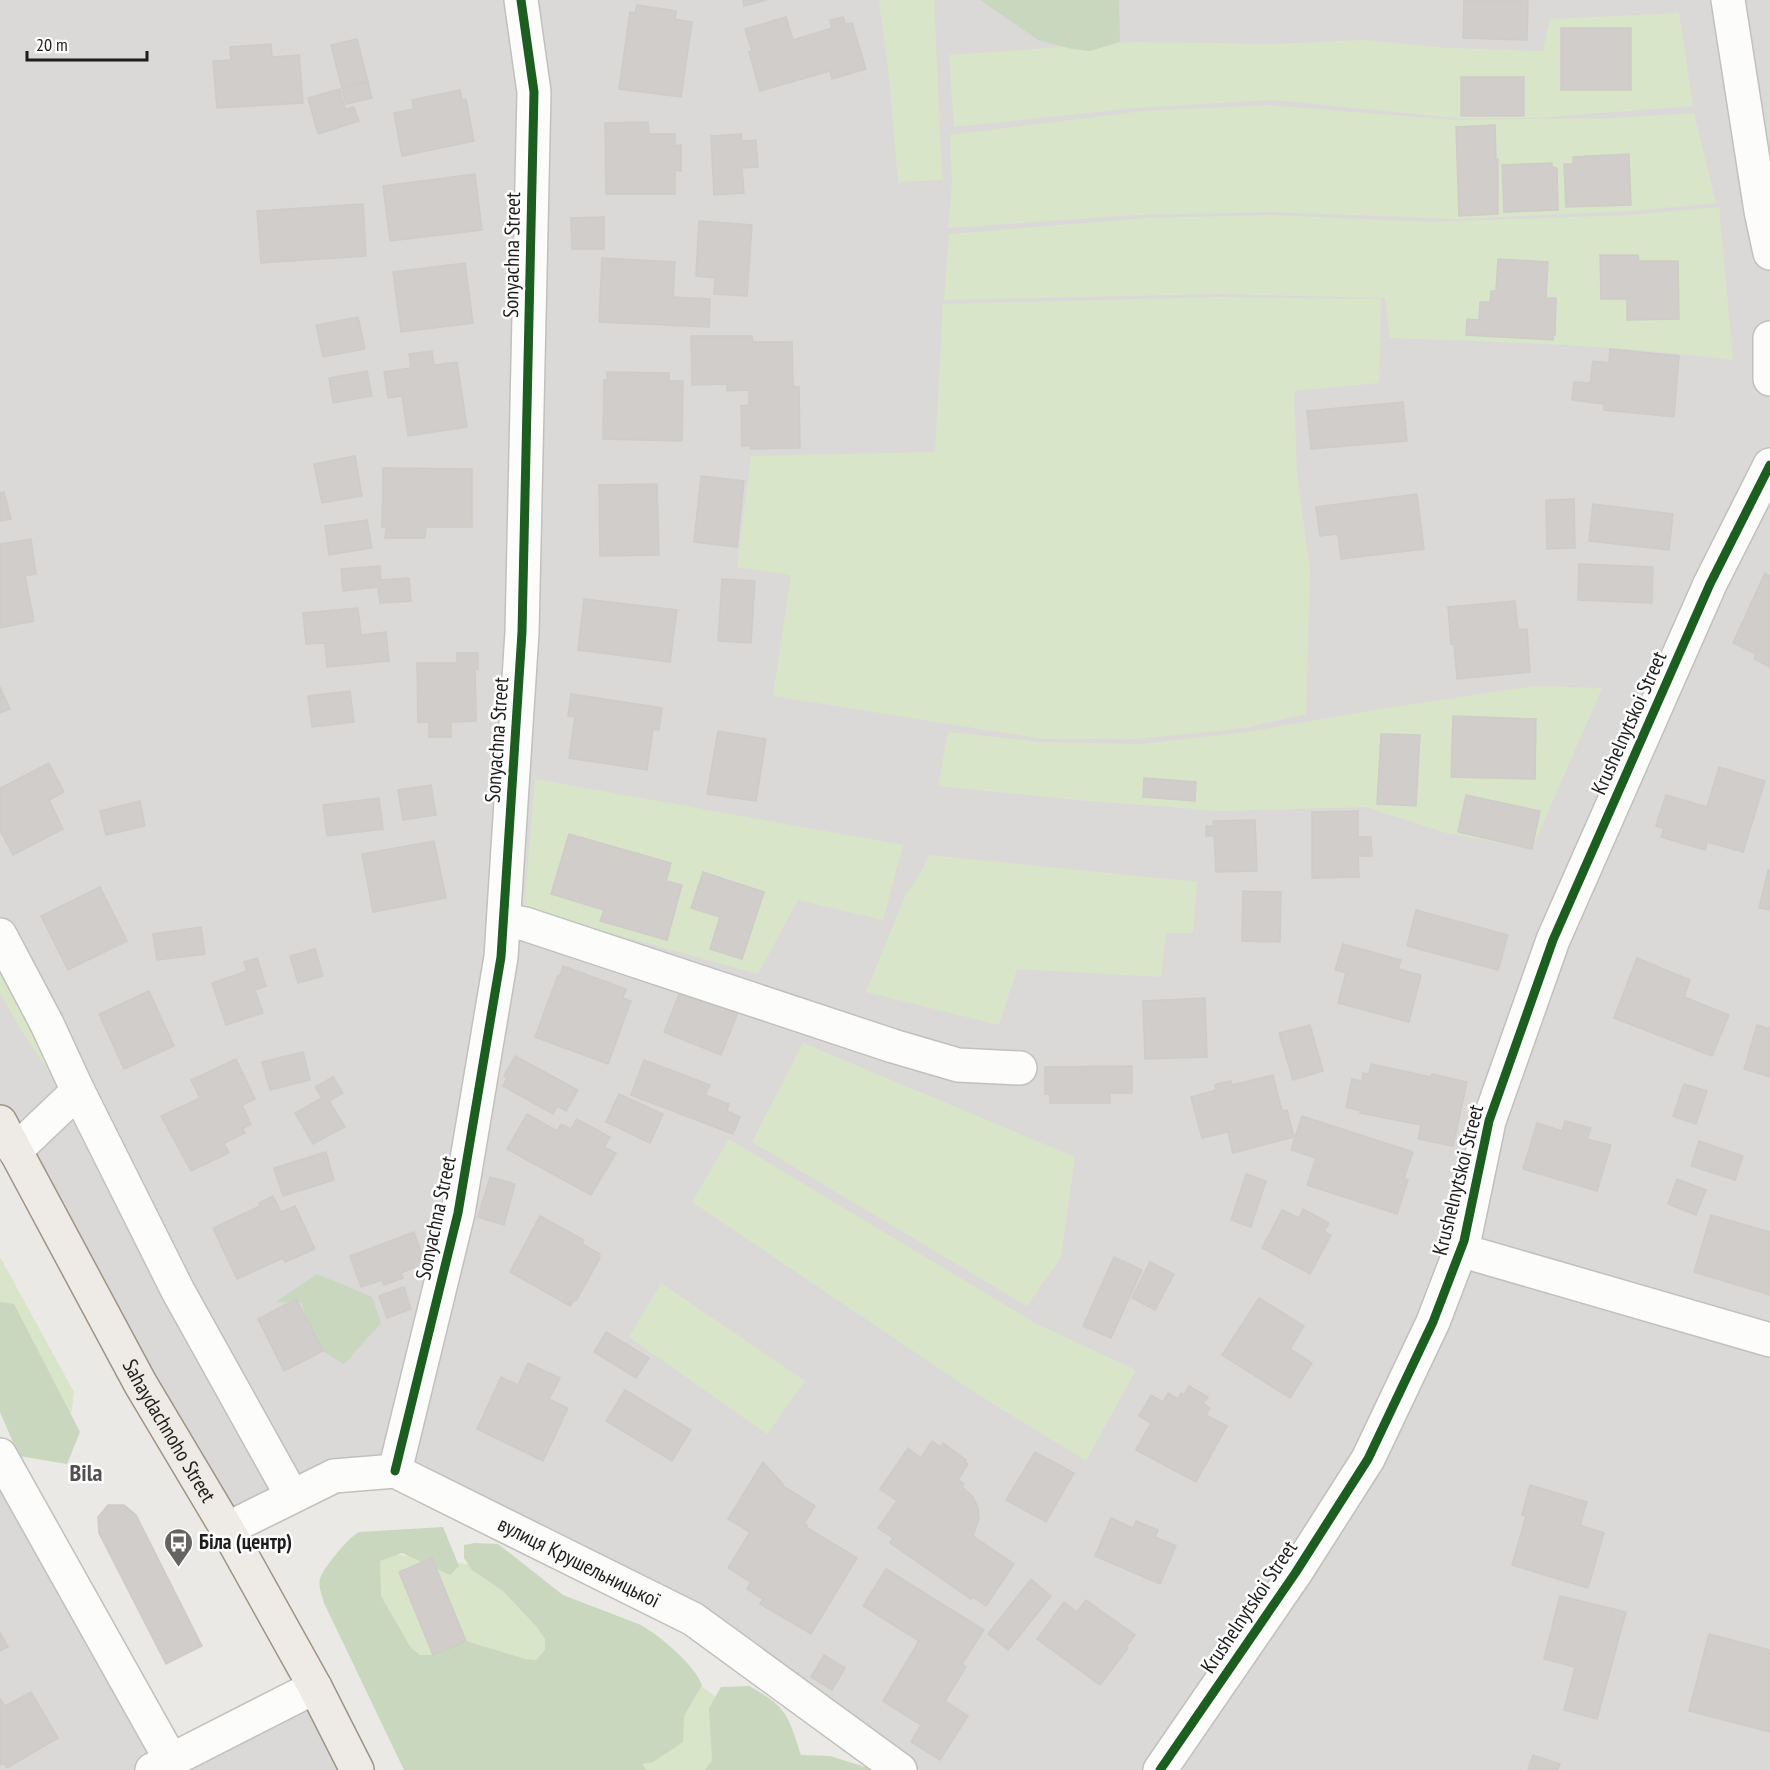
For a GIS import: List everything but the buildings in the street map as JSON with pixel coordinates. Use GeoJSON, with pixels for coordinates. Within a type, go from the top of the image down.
{"type":"FeatureCollection","features":[{"type":"Feature","properties":{"kind":"main road","name":"Sahaydachnoho Street"},"geometry":{"type":"LineString","coordinates":[[0,1122],[140,1383],[227,1529],[315,1687],[357,1770]]}},
{"type":"Feature","properties":{"kind":"street","name":"Sonyachna Street"},"geometry":{"type":"LineString","coordinates":[[395,1471],[458,1213],[501,957],[522,632],[534,93],[521,0]]}},
{"type":"Feature","properties":{"kind":"street"},"geometry":{"type":"LineString","coordinates":[[1728,0],[1761,211],[1770,253]]}},
{"type":"Feature","properties":{"kind":"street"},"geometry":{"type":"LineString","coordinates":[[1770,338],[1770,379]]}},
{"type":"Feature","properties":{"kind":"street","name":"Krushelnytskoi Street"},"geometry":{"type":"LineString","coordinates":[[1160,1770],[1296,1572],[1368,1459],[1433,1322],[1460,1250],[1489,1121],[1553,940],[1710,584],[1770,465]]}},
{"type":"Feature","properties":{"kind":"street"},"geometry":{"type":"LineString","coordinates":[[504,920],[525,924],[958,1065],[1020,1068]]}},
{"type":"Feature","properties":{"kind":"street"},"geometry":{"type":"LineString","coordinates":[[0,935],[47,1024],[178,1291],[292,1497]]}},
{"type":"Feature","properties":{"kind":"street"},"geometry":{"type":"LineString","coordinates":[[15,1150],[78,1091]]}},
{"type":"Feature","properties":{"kind":"street"},"geometry":{"type":"LineString","coordinates":[[1460,1250],[1770,1340]]}},
{"type":"Feature","properties":{"kind":"street"},"geometry":{"type":"LineString","coordinates":[[0,1455],[162,1765],[315,1687]]}},
{"type":"Feature","properties":{"kind":"street"},"geometry":{"type":"LineString","coordinates":[[227,1529],[334,1476],[395,1471]]}},
{"type":"Feature","properties":{"kind":"street","name":"вулиця Крушельницької"},"geometry":{"type":"LineString","coordinates":[[395,1471],[693,1619],[900,1770]]}},
{"type":"Feature","properties":{"kind":"shaded area"},"geometry":{"type":"Polygon","coordinates":[[[0,0],[1770,0],[1770,1770],[900,1770],[693,1619],[395,1471],[227,1529],[0,1122],[0,0]]]}},
{"type":"Feature","properties":{"kind":"shaded area"},"geometry":{"type":"Polygon","coordinates":[[[0,1455],[171,1760],[315,1687],[357,1770],[0,1770],[0,1455]]]}},
{"type":"Feature","properties":{"kind":"green space"},"geometry":{"type":"Polygon","coordinates":[[[879,0],[934,0],[942,180],[898,182],[889,76],[879,0]]]}},
{"type":"Feature","properties":{"kind":"green space"},"geometry":{"type":"Polygon","coordinates":[[[980,0],[1119,0],[1120,42],[1090,51],[1038,40],[980,0]]]}},
{"type":"Feature","properties":{"kind":"green space"},"geometry":{"type":"Polygon","coordinates":[[[1679,13],[1693,106],[1536,118],[1457,118],[1272,100],[1135,108],[954,127],[949,55],[1133,42],[1274,44],[1365,40],[1448,48],[1543,51],[1550,19],[1679,13]]]}},
{"type":"Feature","properties":{"kind":"green space"},"geometry":{"type":"Polygon","coordinates":[[[1267,105],[1455,120],[1611,118],[1694,113],[1716,203],[1632,211],[1460,219],[1269,212],[1135,215],[948,228],[952,184],[950,135],[1143,111],[1267,105]]]}},
{"type":"Feature","properties":{"kind":"green space"},"geometry":{"type":"Polygon","coordinates":[[[1719,207],[1733,360],[1605,348],[1390,338],[1385,298],[1217,294],[944,300],[949,234],[1146,218],[1270,215],[1431,222],[1628,215],[1719,207]]]}},
{"type":"Feature","properties":{"kind":"green space"},"geometry":{"type":"Polygon","coordinates":[[[1217,297],[1381,299],[1379,383],[1294,391],[1297,476],[1310,571],[1306,714],[1244,728],[1138,739],[1043,739],[773,696],[791,575],[737,567],[751,456],[935,452],[943,304],[1217,297]]]}},
{"type":"Feature","properties":{"kind":"green space"},"geometry":{"type":"Polygon","coordinates":[[[1535,686],[1602,688],[1532,849],[1446,833],[1366,807],[1221,811],[938,786],[948,732],[1041,742],[1140,744],[1248,732],[1380,709],[1535,686]]]}},
{"type":"Feature","properties":{"kind":"green space"},"geometry":{"type":"Polygon","coordinates":[[[535,779],[903,845],[883,920],[798,900],[758,974],[524,909],[535,779]]]}},
{"type":"Feature","properties":{"kind":"green space"},"geometry":{"type":"Polygon","coordinates":[[[929,855],[1197,882],[1193,933],[1166,933],[1161,977],[1017,969],[999,1025],[866,992],[906,894],[919,876],[929,855]]]}},
{"type":"Feature","properties":{"kind":"green space"},"geometry":{"type":"Polygon","coordinates":[[[0,954],[52,1065],[49,1072],[0,993],[0,954]]]}},
{"type":"Feature","properties":{"kind":"green space"},"geometry":{"type":"Polygon","coordinates":[[[803,1043],[1075,1157],[1061,1257],[1027,1306],[752,1142],[803,1043]]]}},
{"type":"Feature","properties":{"kind":"green space"},"geometry":{"type":"Polygon","coordinates":[[[729,1139],[1035,1323],[1136,1370],[1086,1461],[977,1394],[692,1202],[729,1139]]]}},
{"type":"Feature","properties":{"kind":"green space"},"geometry":{"type":"Polygon","coordinates":[[[0,1257],[74,1392],[72,1411],[60,1427],[0,1396],[0,1257]]]}},
{"type":"Feature","properties":{"kind":"green space"},"geometry":{"type":"Polygon","coordinates":[[[317,1274],[372,1297],[381,1323],[344,1364],[311,1344],[302,1303],[276,1302],[317,1274]]]}},
{"type":"Feature","properties":{"kind":"green space"},"geometry":{"type":"Polygon","coordinates":[[[661,1283],[805,1381],[767,1434],[629,1337],[661,1283]]]}},
{"type":"Feature","properties":{"kind":"green space"},"geometry":{"type":"Polygon","coordinates":[[[0,1302],[14,1304],[80,1432],[67,1464],[19,1456],[0,1412],[0,1302]]]}},
{"type":"Feature","properties":{"kind":"green space"},"geometry":{"type":"Polygon","coordinates":[[[443,1527],[459,1566],[450,1575],[402,1553],[380,1561],[381,1596],[411,1648],[420,1655],[432,1655],[466,1641],[525,1659],[536,1660],[545,1650],[545,1639],[537,1627],[503,1591],[472,1570],[464,1558],[464,1545],[498,1544],[563,1595],[641,1625],[667,1643],[692,1668],[702,1685],[684,1716],[683,1742],[653,1762],[642,1764],[646,1770],[404,1770],[324,1603],[320,1591],[320,1579],[331,1561],[359,1532],[443,1527]]]}},
{"type":"Feature","properties":{"kind":"green space"},"geometry":{"type":"Polygon","coordinates":[[[371,1551],[495,1568],[675,1665],[803,1766],[794,1770],[430,1770],[337,1571],[371,1551]]]}},
{"type":"Feature","properties":{"kind":"green space"},"geometry":{"type":"Polygon","coordinates":[[[749,1686],[762,1693],[784,1713],[793,1730],[801,1755],[830,1756],[875,1770],[705,1770],[712,1760],[709,1708],[721,1687],[749,1686]]]}},
{"type":"Feature","properties":{"kind":"cycle path"},"geometry":{"type":"LineString","coordinates":[[395,1471],[458,1213],[501,957],[522,632],[534,92],[521,0]]}},
{"type":"Feature","properties":{"kind":"cycle path"},"geometry":{"type":"LineString","coordinates":[[1160,1770],[1296,1572],[1368,1459],[1433,1322],[1464,1241],[1489,1121],[1553,940],[1710,584],[1770,465]]}},
{"type":"Feature","properties":{"kind":"place","name":"Біла (центр)"},"geometry":{"type":"Point","coordinates":[178,1568]}},
{"type":"Feature","properties":{"kind":"district","name":"Bila"},"geometry":{"type":"Point","coordinates":[86,1473]}}]}
